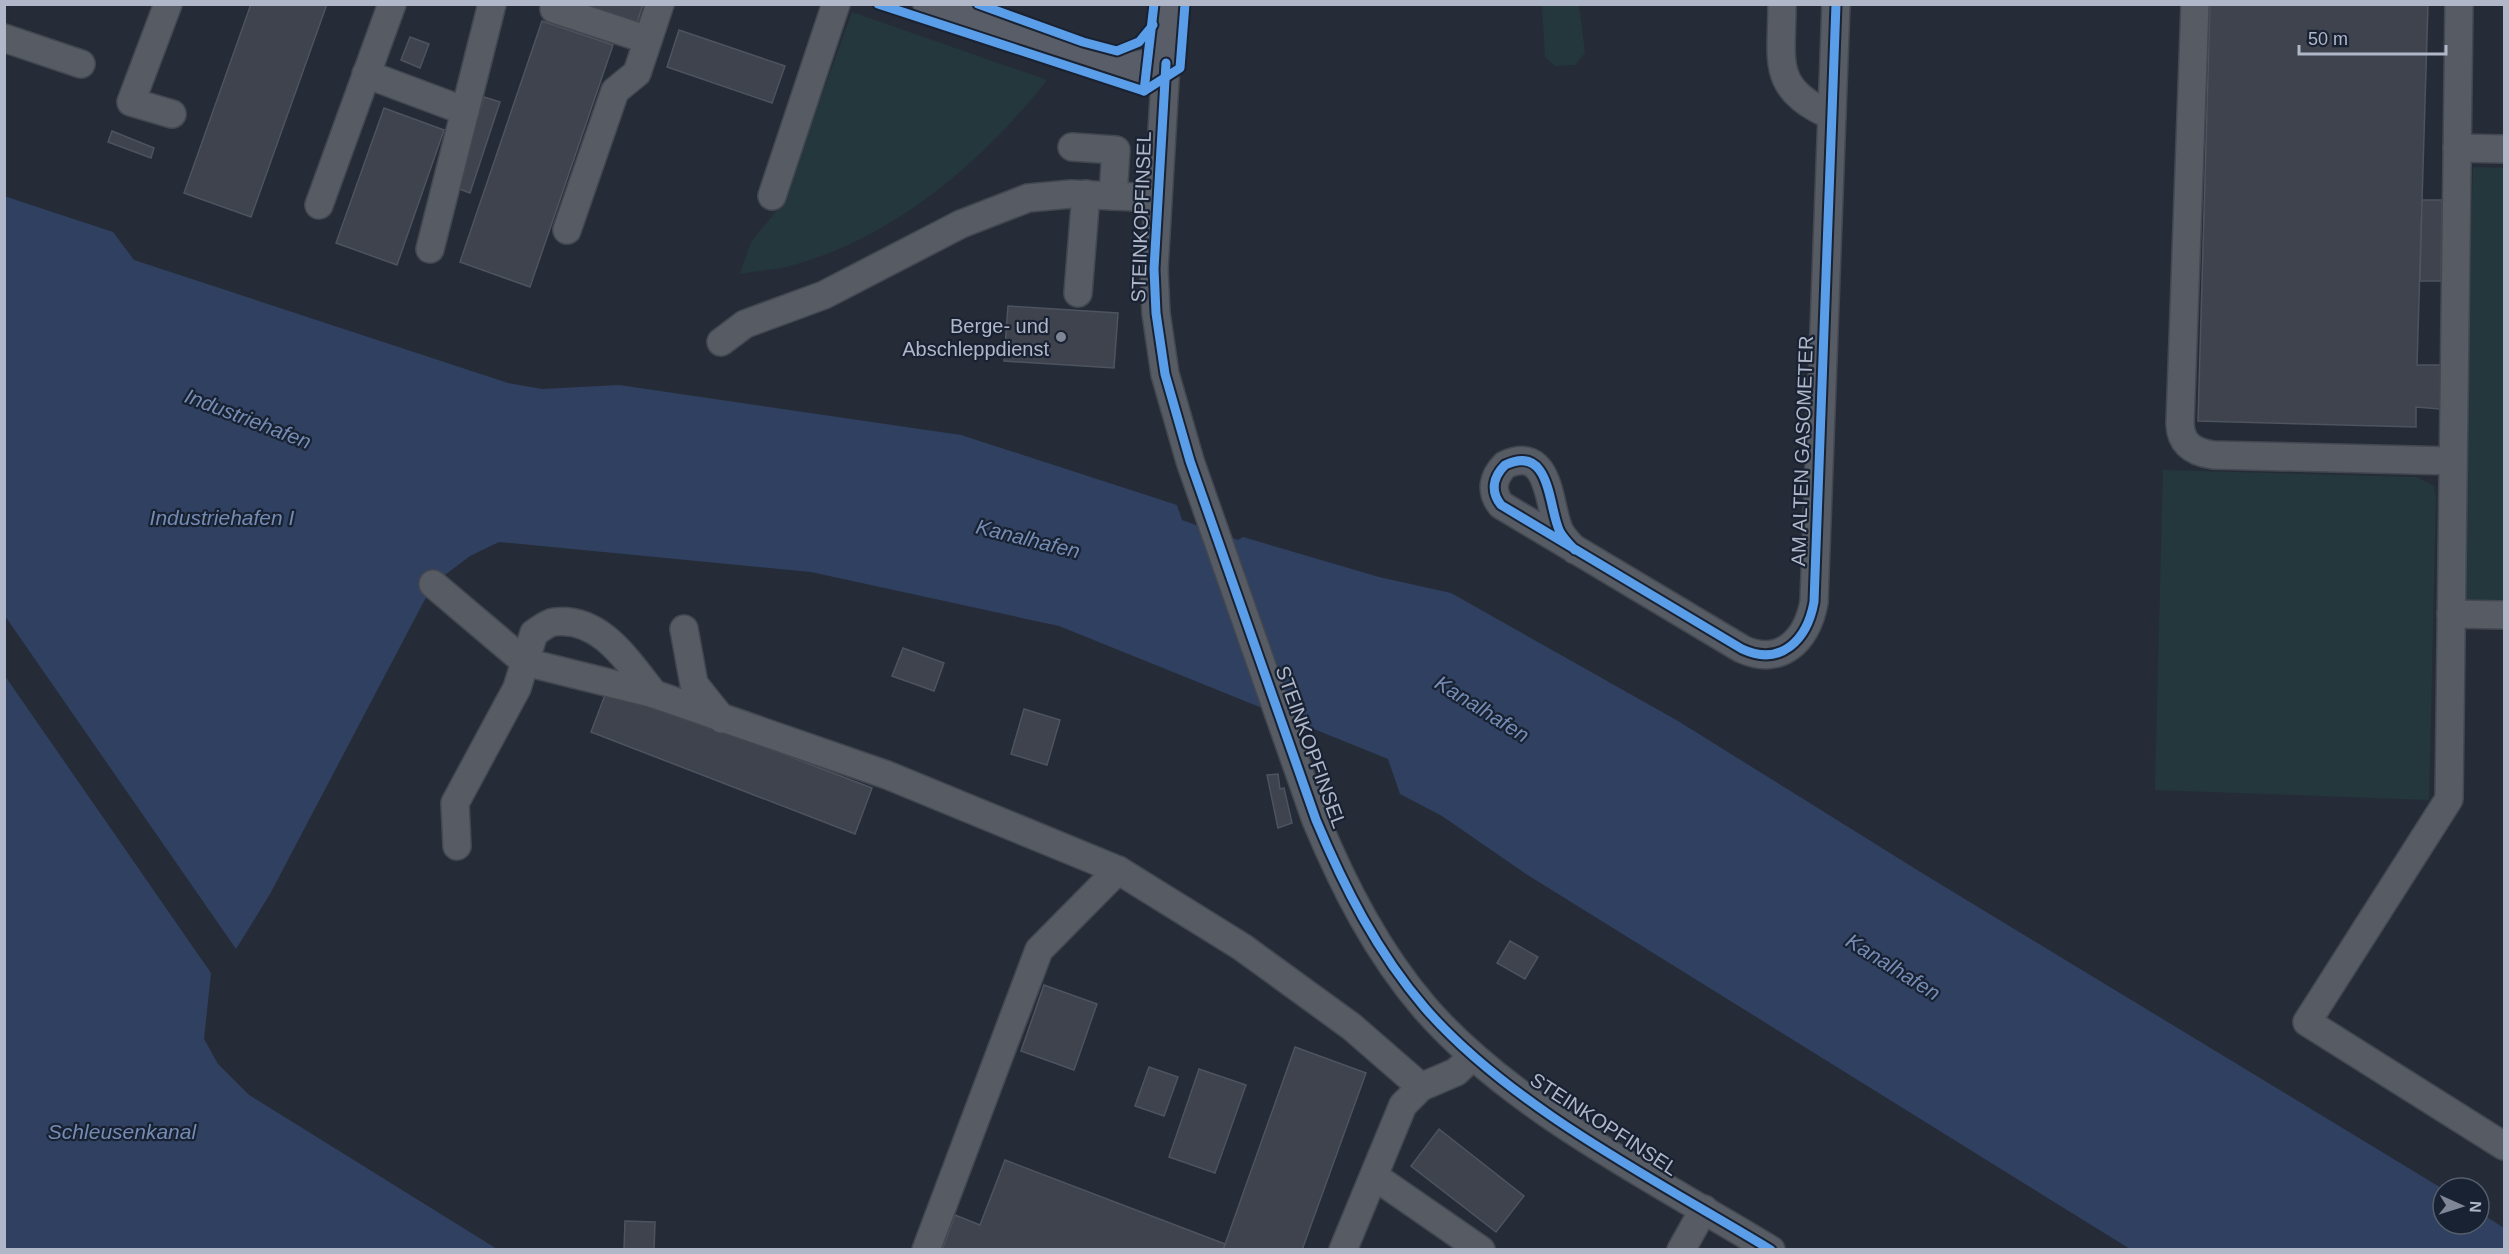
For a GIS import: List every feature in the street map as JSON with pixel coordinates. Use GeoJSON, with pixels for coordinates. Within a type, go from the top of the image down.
{"type":"FeatureCollection","features":[{"type":"Feature","properties":{"kind":"main road"},"geometry":{"type":"LineString","coordinates":[[930,4],[1111,66],[1131,69],[1166,63],[1170,4]]}},
{"type":"Feature","properties":{"kind":"street"},"geometry":{"type":"LineString","coordinates":[[168,4],[131,102],[172,114]]}},
{"type":"Feature","properties":{"kind":"street"},"geometry":{"type":"LineString","coordinates":[[319,204],[392,4]]}},
{"type":"Feature","properties":{"kind":"street"},"geometry":{"type":"LineString","coordinates":[[430,249],[492,4]]}},
{"type":"Feature","properties":{"kind":"street"},"geometry":{"type":"LineString","coordinates":[[567,230],[615,91],[637,73],[660,4]]}},
{"type":"Feature","properties":{"kind":"street"},"geometry":{"type":"LineString","coordinates":[[772,196],[836,4]]}},
{"type":"Feature","properties":{"kind":"street"},"geometry":{"type":"LineString","coordinates":[[1782,4],[1784,78],[1801,98],[1832,116]]}},
{"type":"Feature","properties":{"kind":"street","name":"AM ALTEN GASOMETER"},"geometry":{"type":"LineString","coordinates":[[1575,550],[1750,653],[1774,655],[1785,650],[1805,630],[1814,602],[1836,4]]}},
{"type":"Feature","properties":{"kind":"street"},"geometry":{"type":"LineString","coordinates":[[2195,4],[2180,424],[2183,440],[2196,451],[2213,454],[2453,461]]}},
{"type":"Feature","properties":{"kind":"street"},"geometry":{"type":"LineString","coordinates":[[2459,4],[2449,799],[2307,1022],[2505,1146]]}},
{"type":"Feature","properties":{"kind":"street"},"geometry":{"type":"LineString","coordinates":[[554,9],[648,40]]}},
{"type":"Feature","properties":{"kind":"street"},"geometry":{"type":"LineString","coordinates":[[4,38],[81,64]]}},
{"type":"Feature","properties":{"kind":"street","name":"STEINKOPFINSEL"},"geometry":{"type":"LineString","coordinates":[[1166,63],[1154,269],[1159,333],[1170,396],[1190,461],[1299,769],[1333,861],[1360,916],[1411,990],[1473,1056],[1557,1119],[1771,1250]]}},
{"type":"Feature","properties":{"kind":"street"},"geometry":{"type":"LineString","coordinates":[[366,74],[465,111]]}},
{"type":"Feature","properties":{"kind":"street"},"geometry":{"type":"LineString","coordinates":[[1072,147],[1116,150],[1113,196]]}},
{"type":"Feature","properties":{"kind":"street"},"geometry":{"type":"LineString","coordinates":[[2457,148],[2505,149]]}},
{"type":"Feature","properties":{"kind":"street"},"geometry":{"type":"LineString","coordinates":[[721,342],[745,324],[804,303],[860,279],[975,218],[1028,198],[1055,194],[1086,194],[1157,198]]}},
{"type":"Feature","properties":{"kind":"street"},"geometry":{"type":"LineString","coordinates":[[1078,293],[1086,194]]}},
{"type":"Feature","properties":{"kind":"street"},"geometry":{"type":"LineString","coordinates":[[433,584],[525,662],[654,694],[723,720],[887,775],[1118,870],[1242,947],[1352,1027],[1421,1087]]}},
{"type":"Feature","properties":{"kind":"street"},"geometry":{"type":"LineString","coordinates":[[2451,614],[2505,615]]}},
{"type":"Feature","properties":{"kind":"street"},"geometry":{"type":"LineString","coordinates":[[457,846],[455,803],[517,688],[534,633],[553,622],[587,625],[618,649],[654,694]]}},
{"type":"Feature","properties":{"kind":"street"},"geometry":{"type":"LineString","coordinates":[[684,629],[694,684],[723,720]]}},
{"type":"Feature","properties":{"kind":"street"},"geometry":{"type":"LineString","coordinates":[[926,1250],[1039,950],[1118,870]]}},
{"type":"Feature","properties":{"kind":"street"},"geometry":{"type":"LineString","coordinates":[[1343,1250],[1403,1105],[1421,1087],[1456,1072],[1473,1056]]}},
{"type":"Feature","properties":{"kind":"street"},"geometry":{"type":"LineString","coordinates":[[1374,1176],[1482,1250]]}},
{"type":"Feature","properties":{"kind":"street"},"geometry":{"type":"LineString","coordinates":[[1681,1250],[1704,1209]]}},
{"type":"Feature","properties":{"kind":"shaded area"},"geometry":{"type":"Polygon","coordinates":[[[1542,5],[1579,5],[1585,53],[1575,65],[1555,66],[1545,57],[1542,5]]]}},
{"type":"Feature","properties":{"kind":"shaded area"},"geometry":{"type":"Polygon","coordinates":[[[852,12],[1047,80],[1022,110],[965,168],[900,216],[865,237],[828,253],[778,269],[740,274],[751,242],[782,204],[852,12]]]}},
{"type":"Feature","properties":{"kind":"shaded area"},"geometry":{"type":"Polygon","coordinates":[[[2473,167],[2504,168],[2504,604],[2460,602],[2473,167]]]}},
{"type":"Feature","properties":{"kind":"shaded area"},"geometry":{"type":"Polygon","coordinates":[[[2163,470],[2416,477],[2434,486],[2436,497],[2429,800],[2155,790],[2163,470]]]}},
{"type":"Feature","properties":{"kind":"water"},"geometry":{"type":"Polygon","coordinates":[[[4,196],[113,232],[134,260],[508,383],[542,389],[619,385],[961,435],[1177,505],[1182,520],[1238,540],[1243,537],[1379,577],[1451,593],[1678,721],[1922,873],[2431,1182],[2431,1236],[2491,1236],[2491,1220],[2504,1228],[2504,1249],[2130,1249],[1526,874],[1442,816],[1400,794],[1388,759],[1059,626],[811,572],[499,542],[470,556],[433,584],[270,894],[236,949],[5,616],[4,196]]]}},
{"type":"Feature","properties":{"kind":"water","name":"Schleusenkanal"},"geometry":{"type":"Polygon","coordinates":[[[5,676],[211,973],[204,1039],[218,1064],[249,1095],[497,1249],[5,1249],[5,676]]]}},
{"type":"Feature","properties":{"kind":"building"},"geometry":{"type":"Polygon","coordinates":[[[251,4],[327,4],[251,217],[184,193],[251,4]]]}},
{"type":"Feature","properties":{"kind":"building"},"geometry":{"type":"Polygon","coordinates":[[[582,4],[643,4],[637,23],[582,4]]]}},
{"type":"Feature","properties":{"kind":"building"},"geometry":{"type":"Polygon","coordinates":[[[2210,4],[2428,4],[2417,365],[2441,365],[2440,409],[2416,407],[2416,427],[2198,421],[2210,4]]]}},
{"type":"Feature","properties":{"kind":"building"},"geometry":{"type":"Polygon","coordinates":[[[542,21],[613,45],[530,287],[460,262],[542,21]]]}},
{"type":"Feature","properties":{"kind":"building"},"geometry":{"type":"Polygon","coordinates":[[[679,30],[785,66],[772,103],[667,67],[679,30]]]}},
{"type":"Feature","properties":{"kind":"building"},"geometry":{"type":"Polygon","coordinates":[[[410,37],[429,44],[420,68],[401,60],[410,37]]]}},
{"type":"Feature","properties":{"kind":"building"},"geometry":{"type":"Polygon","coordinates":[[[484,97],[500,102],[470,193],[454,187],[484,97]]]}},
{"type":"Feature","properties":{"kind":"building"},"geometry":{"type":"Polygon","coordinates":[[[384,108],[444,130],[397,265],[336,243],[384,108]]]}},
{"type":"Feature","properties":{"kind":"building"},"geometry":{"type":"Polygon","coordinates":[[[112,131],[154,148],[151,158],[108,142],[112,131]]]}},
{"type":"Feature","properties":{"kind":"building"},"geometry":{"type":"Polygon","coordinates":[[[2422,200],[2442,200],[2441,281],[2420,281],[2422,200]]]}},
{"type":"Feature","properties":{"kind":"building","name":"Berge- und Abschleppdienst"},"geometry":{"type":"Polygon","coordinates":[[[1008,306],[1118,313],[1114,368],[1004,361],[1008,306]]]}},
{"type":"Feature","properties":{"kind":"building"},"geometry":{"type":"Polygon","coordinates":[[[903,648],[944,663],[934,691],[892,676],[903,648]]]}},
{"type":"Feature","properties":{"kind":"building"},"geometry":{"type":"Polygon","coordinates":[[[608,687],[872,788],[855,834],[591,732],[608,687]]]}},
{"type":"Feature","properties":{"kind":"building"},"geometry":{"type":"Polygon","coordinates":[[[1024,709],[1060,720],[1047,765],[1011,754],[1024,709]]]}},
{"type":"Feature","properties":{"kind":"building"},"geometry":{"type":"Polygon","coordinates":[[[1278,774],[1280,789],[1284,788],[1292,823],[1278,828],[1267,775],[1278,774]]]}},
{"type":"Feature","properties":{"kind":"building"},"geometry":{"type":"Polygon","coordinates":[[[1510,941],[1538,957],[1525,979],[1497,963],[1510,941]]]}},
{"type":"Feature","properties":{"kind":"building"},"geometry":{"type":"Polygon","coordinates":[[[1044,985],[1097,1004],[1074,1070],[1021,1051],[1044,985]]]}},
{"type":"Feature","properties":{"kind":"building"},"geometry":{"type":"Polygon","coordinates":[[[1295,1047],[1366,1073],[1302,1250],[1223,1250],[1295,1047]]]}},
{"type":"Feature","properties":{"kind":"building"},"geometry":{"type":"Polygon","coordinates":[[[1149,1067],[1178,1077],[1164,1116],[1135,1106],[1149,1067]]]}},
{"type":"Feature","properties":{"kind":"building"},"geometry":{"type":"Polygon","coordinates":[[[1199,1069],[1246,1085],[1215,1173],[1169,1157],[1199,1069]]]}},
{"type":"Feature","properties":{"kind":"building"},"geometry":{"type":"Polygon","coordinates":[[[1439,1129],[1524,1196],[1496,1232],[1411,1166],[1439,1129]]]}},
{"type":"Feature","properties":{"kind":"building"},"geometry":{"type":"Polygon","coordinates":[[[1005,1160],[1225,1244],[1223,1250],[942,1250],[955,1215],[980,1225],[1005,1160]]]}},
{"type":"Feature","properties":{"kind":"building"},"geometry":{"type":"Polygon","coordinates":[[[625,1221],[655,1222],[654,1250],[624,1250],[625,1221]]]}},
{"type":"Feature","properties":{"kind":"cycle path"},"geometry":{"type":"LineString","coordinates":[[878,4],[1144,91],[1180,68],[1185,4]]}},
{"type":"Feature","properties":{"kind":"cycle path"},"geometry":{"type":"LineString","coordinates":[[978,4],[1083,42],[1117,51],[1139,42],[1153,25]]}},
{"type":"Feature","properties":{"kind":"cycle path"},"geometry":{"type":"LineString","coordinates":[[1144,91],[1154,4]]}},
{"type":"Feature","properties":{"kind":"cycle path"},"geometry":{"type":"LineString","coordinates":[[1575,550],[1573,548],[1569,544],[1560,532],[1546,482],[1540,470],[1532,463],[1520,461],[1505,465],[1494,484],[1495,495],[1501,505],[1742,649],[1756,654],[1769,655],[1780,652],[1790,647],[1805,628],[1814,602],[1836,4]]}},
{"type":"Feature","properties":{"kind":"cycle path"},"geometry":{"type":"LineString","coordinates":[[1166,63],[1154,269],[1156,313],[1165,374],[1190,461],[1316,820],[1350,894],[1377,942],[1425,1008],[1460,1044],[1500,1078],[1588,1141],[1771,1250]]}},
{"type":"Feature","properties":{"kind":"place","name":"Berge- und Abschleppdienst"},"geometry":{"type":"Point","coordinates":[1061,337]}},
{"type":"Feature","properties":{"kind":"water label","name":"Industriehafen"},"geometry":{"type":"Point","coordinates":[248,419]}},
{"type":"Feature","properties":{"kind":"water label","name":"Industriehafen I"},"geometry":{"type":"Point","coordinates":[222,518]}},
{"type":"Feature","properties":{"kind":"water label","name":"Kanalhafen"},"geometry":{"type":"Point","coordinates":[1028,539]}},
{"type":"Feature","properties":{"kind":"water label","name":"Kanalhafen"},"geometry":{"type":"Point","coordinates":[1482,709]}},
{"type":"Feature","properties":{"kind":"water label","name":"Kanalhafen"},"geometry":{"type":"Point","coordinates":[1893,967]}}]}
